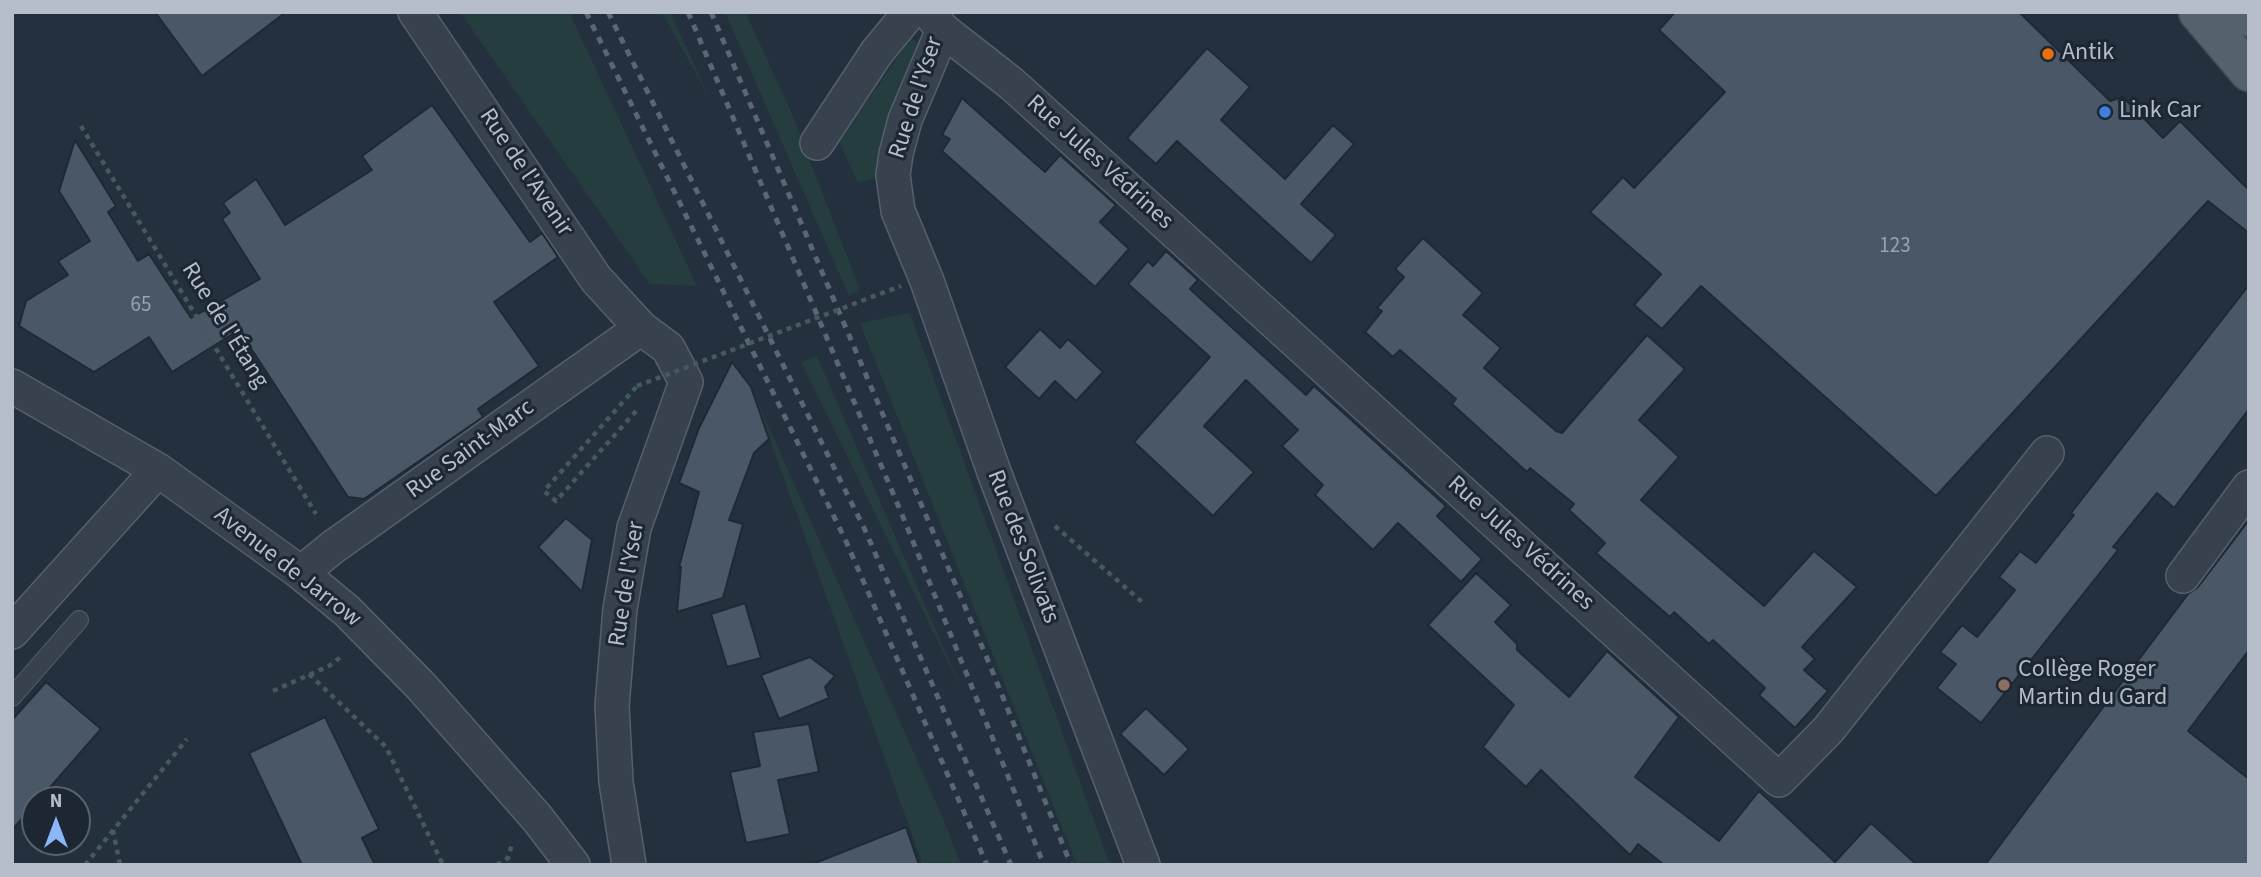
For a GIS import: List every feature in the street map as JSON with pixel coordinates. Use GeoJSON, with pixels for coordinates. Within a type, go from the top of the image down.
{"type":"FeatureCollection","features":[{"type":"Feature","properties":{"kind":"main road"},"geometry":{"type":"LineString","coordinates":[[2198,12],[2249,72]]}},
{"type":"Feature","properties":{"kind":"main road"},"geometry":{"type":"LineString","coordinates":[[2243,12],[2249,17]]}},
{"type":"Feature","properties":{"kind":"street","name":"Rue de l'Avenir"},"geometry":{"type":"LineString","coordinates":[[415,12],[596,279],[641,328]]}},
{"type":"Feature","properties":{"kind":"street","name":"Rue de l'Yser"},"geometry":{"type":"LineString","coordinates":[[817,144],[877,52],[911,12]]}},
{"type":"Feature","properties":{"kind":"street","name":"Rue de l'Yser"},"geometry":{"type":"LineString","coordinates":[[904,228],[894,192],[896,154],[936,21]]}},
{"type":"Feature","properties":{"kind":"street","name":"Rue Jules Védrines"},"geometry":{"type":"LineString","coordinates":[[936,21],[1013,84],[1779,780],[1828,730],[2047,453]]}},
{"type":"Feature","properties":{"kind":"street","name":"Rue des Solivats"},"geometry":{"type":"LineString","coordinates":[[904,228],[927,281],[994,472],[1143,865]]}},
{"type":"Feature","properties":{"kind":"street","name":"Rue Saint-Marc"},"geometry":{"type":"LineString","coordinates":[[301,573],[333,547],[641,328]]}},
{"type":"Feature","properties":{"kind":"street","name":"Rue de l'Yser"},"geometry":{"type":"LineString","coordinates":[[629,865],[616,782],[612,706],[620,608],[634,528],[686,382],[668,348],[641,328]]}},
{"type":"Feature","properties":{"kind":"street","name":"Avenue de Jarrow"},"geometry":{"type":"LineString","coordinates":[[12,386],[159,470],[301,573],[421,685],[537,818],[573,865]]}},
{"type":"Feature","properties":{"kind":"street"},"geometry":{"type":"LineString","coordinates":[[12,632],[159,470]]}},
{"type":"Feature","properties":{"kind":"street"},"geometry":{"type":"LineString","coordinates":[[2183,576],[2249,487]]}},
{"type":"Feature","properties":{"kind":"lane"},"geometry":{"type":"LineString","coordinates":[[12,697],[79,620]]}},
{"type":"Feature","properties":{"kind":"path","name":"Rue de l'Étang"},"geometry":{"type":"LineString","coordinates":[[80,126],[304,489],[333,547]]}},
{"type":"Feature","properties":{"kind":"path"},"geometry":{"type":"LineString","coordinates":[[642,404],[556,501],[544,491],[637,387],[901,286]]}},
{"type":"Feature","properties":{"kind":"path"},"geometry":{"type":"LineString","coordinates":[[1053,524],[1142,602]]}},
{"type":"Feature","properties":{"kind":"path"},"geometry":{"type":"LineString","coordinates":[[273,691],[330,666],[370,635]]}},
{"type":"Feature","properties":{"kind":"path"},"geometry":{"type":"LineString","coordinates":[[309,674],[386,747],[443,865]]}},
{"type":"Feature","properties":{"kind":"path"},"geometry":{"type":"LineString","coordinates":[[85,865],[187,739]]}},
{"type":"Feature","properties":{"kind":"path"},"geometry":{"type":"LineString","coordinates":[[112,829],[120,865]]}},
{"type":"Feature","properties":{"kind":"green space"},"geometry":{"type":"Polygon","coordinates":[[[460,12],[569,12],[697,286],[650,284],[460,12]]]}},
{"type":"Feature","properties":{"kind":"green space"},"geometry":{"type":"Polygon","coordinates":[[[662,12],[670,12],[710,99],[662,12]]]}},
{"type":"Feature","properties":{"kind":"green space"},"geometry":{"type":"Polygon","coordinates":[[[725,12],[745,12],[790,109],[860,290],[849,296],[725,12]]]}},
{"type":"Feature","properties":{"kind":"green space"},"geometry":{"type":"Polygon","coordinates":[[[911,38],[932,53],[879,177],[858,183],[839,142],[911,38]]]}},
{"type":"Feature","properties":{"kind":"green space"},"geometry":{"type":"Polygon","coordinates":[[[910,313],[1110,865],[1077,865],[860,323],[910,313]]]}},
{"type":"Feature","properties":{"kind":"green space"},"geometry":{"type":"Polygon","coordinates":[[[817,356],[964,695],[801,362],[817,356]]]}},
{"type":"Feature","properties":{"kind":"green space"},"geometry":{"type":"Polygon","coordinates":[[[751,387],[945,823],[961,865],[923,865],[751,387]]]}},
{"type":"Feature","properties":{"kind":"building"},"geometry":{"type":"Polygon","coordinates":[[[155,12],[286,12],[202,76],[155,12]]]}},
{"type":"Feature","properties":{"kind":"building"},"geometry":{"type":"Polygon","coordinates":[[[1675,12],[2019,12],[2110,101],[2123,97],[2163,138],[2180,121],[2249,190],[2249,233],[2208,201],[1936,496],[1701,286],[1662,329],[1634,305],[1661,274],[1590,212],[1623,177],[1634,188],[1725,92],[1659,30],[1675,12]]]}},
{"type":"Feature","properties":{"kind":"building"},"geometry":{"type":"Polygon","coordinates":[[[1207,48],[1250,87],[1221,120],[1285,179],[1333,125],[1354,144],[1301,204],[1336,235],[1311,263],[1177,141],[1156,164],[1127,138],[1207,48]]]}},
{"type":"Feature","properties":{"kind":"building"},"geometry":{"type":"Polygon","coordinates":[[[962,98],[1045,172],[1060,155],[1116,205],[1100,222],[1129,249],[1095,287],[942,151],[950,139],[942,135],[962,98]]]}},
{"type":"Feature","properties":{"kind":"building"},"geometry":{"type":"Polygon","coordinates":[[[432,105],[530,242],[542,233],[558,257],[494,302],[539,366],[478,409],[483,417],[364,499],[348,497],[239,330],[172,372],[149,337],[94,372],[19,326],[26,301],[68,275],[58,261],[90,241],[59,191],[75,140],[116,206],[108,212],[138,261],[149,254],[191,318],[260,279],[222,219],[230,213],[223,203],[256,179],[285,225],[372,170],[362,156],[432,105]]]}},
{"type":"Feature","properties":{"kind":"building"},"geometry":{"type":"Polygon","coordinates":[[[1423,238],[1483,293],[1463,315],[1501,348],[1484,368],[1556,431],[1562,433],[1647,335],[1685,369],[1639,420],[1679,457],[1641,500],[1764,606],[1814,551],[1857,587],[1802,647],[1815,659],[1804,670],[1828,691],[1795,728],[1759,695],[1765,688],[1713,640],[1709,644],[1674,612],[1670,617],[1596,553],[1605,543],[1569,510],[1574,504],[1530,468],[1527,472],[1452,404],[1456,399],[1400,350],[1393,357],[1365,332],[1382,311],[1377,308],[1404,277],[1395,269],[1423,238]]]}},
{"type":"Feature","properties":{"kind":"building"},"geometry":{"type":"Polygon","coordinates":[[[1166,251],[1198,280],[1190,289],[1306,395],[1314,386],[1446,506],[1437,516],[1482,559],[1461,582],[1398,523],[1373,550],[1315,495],[1323,485],[1282,446],[1298,430],[1246,380],[1204,426],[1254,472],[1213,516],[1134,442],[1210,357],[1128,284],[1148,261],[1153,266],[1166,251]]]}},
{"type":"Feature","properties":{"kind":"building"},"geometry":{"type":"Polygon","coordinates":[[[2249,285],[2249,409],[2174,508],[2157,493],[2113,547],[2118,550],[1981,723],[1937,688],[1956,664],[1940,652],[1962,625],[1977,637],[2015,590],[1999,577],[2020,551],[2036,563],[2074,515],[2071,513],[2249,285]]]}},
{"type":"Feature","properties":{"kind":"building"},"geometry":{"type":"Polygon","coordinates":[[[1040,329],[1060,348],[1068,339],[1103,372],[1076,401],[1055,381],[1039,399],[1005,367],[1040,329]]]}},
{"type":"Feature","properties":{"kind":"building"},"geometry":{"type":"Polygon","coordinates":[[[732,362],[751,387],[769,439],[754,453],[729,520],[743,524],[723,598],[677,612],[679,567],[699,492],[679,483],[699,428],[732,362]]]}},
{"type":"Feature","properties":{"kind":"building"},"geometry":{"type":"Polygon","coordinates":[[[566,518],[592,540],[582,592],[538,547],[566,518]]]}},
{"type":"Feature","properties":{"kind":"building"},"geometry":{"type":"Polygon","coordinates":[[[2249,520],[2249,650],[2188,731],[2249,779],[2249,865],[1985,865],[2188,594],[2198,587],[2249,520]]]}},
{"type":"Feature","properties":{"kind":"building"},"geometry":{"type":"Polygon","coordinates":[[[1476,573],[1511,605],[1495,622],[1517,644],[1517,650],[1569,697],[1607,651],[1679,717],[1635,777],[1719,841],[1759,791],[1835,862],[1871,823],[1917,865],[1664,865],[1638,844],[1630,855],[1541,770],[1526,787],[1483,747],[1514,705],[1428,625],[1476,573]]]}},
{"type":"Feature","properties":{"kind":"building"},"geometry":{"type":"Polygon","coordinates":[[[745,603],[761,658],[727,667],[711,614],[745,603]]]}},
{"type":"Feature","properties":{"kind":"building"},"geometry":{"type":"Polygon","coordinates":[[[810,657],[835,676],[825,687],[829,698],[779,719],[761,675],[810,657]]]}},
{"type":"Feature","properties":{"kind":"building"},"geometry":{"type":"Polygon","coordinates":[[[46,682],[101,729],[51,786],[21,786],[21,820],[12,830],[12,720],[46,682]]]}},
{"type":"Feature","properties":{"kind":"building"},"geometry":{"type":"Polygon","coordinates":[[[1146,708],[1189,749],[1164,775],[1120,734],[1146,708]]]}},
{"type":"Feature","properties":{"kind":"building"},"geometry":{"type":"Polygon","coordinates":[[[325,717],[379,829],[362,838],[375,865],[302,865],[249,753],[325,717]]]}},
{"type":"Feature","properties":{"kind":"building"},"geometry":{"type":"Polygon","coordinates":[[[809,724],[819,772],[778,780],[790,834],[746,843],[730,772],[760,766],[753,732],[809,724]]]}},
{"type":"Feature","properties":{"kind":"building"},"geometry":{"type":"Polygon","coordinates":[[[906,827],[919,865],[815,865],[815,863],[906,827]]]}},
{"type":"Feature","properties":{"kind":"railway"},"geometry":{"type":"LineString","coordinates":[[586,12],[845,539],[987,865]]}},
{"type":"Feature","properties":{"kind":"railway"},"geometry":{"type":"LineString","coordinates":[[608,12],[865,530],[1011,865]]}},
{"type":"Feature","properties":{"kind":"railway"},"geometry":{"type":"LineString","coordinates":[[688,12],[901,512],[1044,865]]}},
{"type":"Feature","properties":{"kind":"railway"},"geometry":{"type":"LineString","coordinates":[[711,12],[989,663],[1071,865]]}},
{"type":"Feature","properties":{"kind":"place","name":"Antik"},"geometry":{"type":"Point","coordinates":[2048,54]}},
{"type":"Feature","properties":{"kind":"place","name":"Link Car"},"geometry":{"type":"Point","coordinates":[2105,112]}},
{"type":"Feature","properties":{"kind":"place","name":"Collège Roger Martin du Gard"},"geometry":{"type":"Point","coordinates":[2004,685]}}]}
